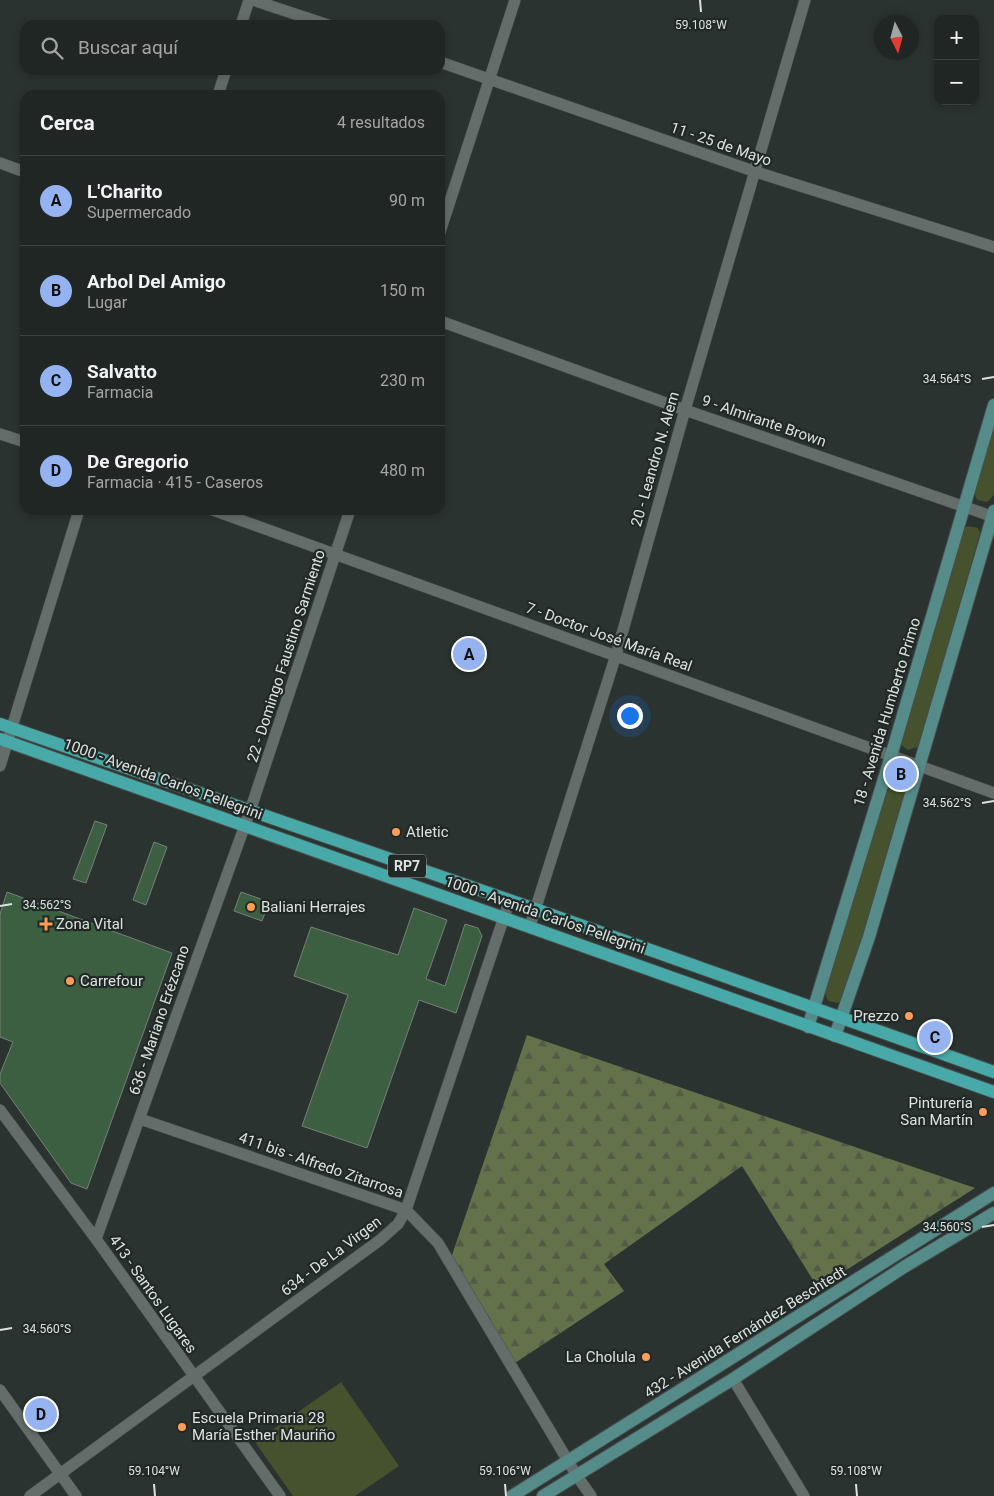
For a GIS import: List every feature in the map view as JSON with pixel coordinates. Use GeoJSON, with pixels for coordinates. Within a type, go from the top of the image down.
{"type":"FeatureCollection","features":[{"type":"Feature","properties":{"kind":"main road","name":"18 - Avenida Humberto Primo"},"geometry":{"type":"LineString","coordinates":[[808,1027],[891,756],[994,405]]}},
{"type":"Feature","properties":{"kind":"main road"},"geometry":{"type":"LineString","coordinates":[[836,1036],[869,937],[918,765],[994,515]]}},
{"type":"Feature","properties":{"kind":"main road","name":"1000 - Avenida Carlos Pellegrini"},"geometry":{"type":"LineString","coordinates":[[6,726],[509,902],[535,909],[994,1072]]}},
{"type":"Feature","properties":{"kind":"main road","name":"1000 - Avenida Carlos Pellegrini"},"geometry":{"type":"LineString","coordinates":[[4,740],[994,1092]]}},
{"type":"Feature","properties":{"kind":"main road","name":"432 - Avenida Fernández Beschtedt"},"geometry":{"type":"LineString","coordinates":[[512,1496],[994,1192]]}},
{"type":"Feature","properties":{"kind":"main road","name":"432 - Avenida Fernández Beschtedt"},"geometry":{"type":"LineString","coordinates":[[544,1496],[733,1379],[904,1267],[994,1213]]}},
{"type":"Feature","properties":{"kind":"street"},"geometry":{"type":"LineString","coordinates":[[243,20],[251,0],[313,20]]}},
{"type":"Feature","properties":{"kind":"street"},"geometry":{"type":"LineString","coordinates":[[445,217],[516,0]]}},
{"type":"Feature","properties":{"kind":"street","name":"20 - Leandro N. Alem"},"geometry":{"type":"LineString","coordinates":[[530,926],[616,655],[685,410],[805,0]]}},
{"type":"Feature","properties":{"kind":"street","name":"11 - 25 de Mayo"},"geometry":{"type":"LineString","coordinates":[[445,64],[756,172],[994,247]]}},
{"type":"Feature","properties":{"kind":"street"},"geometry":{"type":"LineString","coordinates":[[220,90],[224,75]]}},
{"type":"Feature","properties":{"kind":"street"},"geometry":{"type":"LineString","coordinates":[[0,163],[20,170]]}},
{"type":"Feature","properties":{"kind":"street","name":"9 - Almirante Brown"},"geometry":{"type":"LineString","coordinates":[[445,323],[685,410],[964,507],[994,515]]}},
{"type":"Feature","properties":{"kind":"street"},"geometry":{"type":"LineString","coordinates":[[0,434],[20,440]]}},
{"type":"Feature","properties":{"kind":"street"},"geometry":{"type":"LineString","coordinates":[[0,766],[6,726],[77,515]]}},
{"type":"Feature","properties":{"kind":"street","name":"7 - Doctor José María Real"},"geometry":{"type":"LineString","coordinates":[[227,515],[994,793]]}},
{"type":"Feature","properties":{"kind":"street","name":"22 - Domingo Faustino Sarmiento"},"geometry":{"type":"LineString","coordinates":[[250,811],[348,515]]}},
{"type":"Feature","properties":{"kind":"street","name":"636 - Mariano Erézcano"},"geometry":{"type":"LineString","coordinates":[[96,1239],[250,811]]}},
{"type":"Feature","properties":{"kind":"street","name":"634 - De La Virgen"},"geometry":{"type":"LineString","coordinates":[[30,1496],[380,1240],[398,1224],[406,1210],[509,902]]}},
{"type":"Feature","properties":{"kind":"street","name":"413 - Santos Lugares"},"geometry":{"type":"LineString","coordinates":[[0,1110],[96,1239],[280,1496]]}},
{"type":"Feature","properties":{"kind":"street","name":"411 bis - Alfredo Zitarrosa"},"geometry":{"type":"LineString","coordinates":[[140,1119],[406,1210],[438,1243],[577,1476],[591,1496]]}},
{"type":"Feature","properties":{"kind":"street"},"geometry":{"type":"LineString","coordinates":[[733,1379],[804,1496]]}},
{"type":"Feature","properties":{"kind":"street"},"geometry":{"type":"LineString","coordinates":[[0,1390],[76,1496]]}},
{"type":"Feature","properties":{"kind":"green space"},"geometry":{"type":"Polygon","coordinates":[[[994,422],[994,495],[987,502],[977,500],[974,491],[994,422]]]}},
{"type":"Feature","properties":{"kind":"green space"},"geometry":{"type":"Polygon","coordinates":[[[968,526],[978,528],[980,533],[920,742],[917,747],[908,750],[900,744],[963,528],[968,526]]]}},
{"type":"Feature","properties":{"kind":"green space"},"geometry":{"type":"Polygon","coordinates":[[[896,770],[906,773],[909,777],[845,996],[838,1003],[828,1001],[825,992],[891,773],[896,770]]]}},
{"type":"Feature","properties":{"kind":"green space"},"geometry":{"type":"Polygon","coordinates":[[[527,1035],[975,1188],[818,1288],[742,1166],[604,1264],[624,1291],[515,1363],[451,1258],[527,1035]]]}},
{"type":"Feature","properties":{"kind":"green space"},"geometry":{"type":"Polygon","coordinates":[[[341,1382],[399,1466],[355,1496],[293,1496],[255,1442],[341,1382]]]}},
{"type":"Feature","properties":{"kind":"building"},"geometry":{"type":"Polygon","coordinates":[[[95,821],[107,825],[86,883],[73,879],[95,821]]]}},
{"type":"Feature","properties":{"kind":"building"},"geometry":{"type":"Polygon","coordinates":[[[154,842],[167,847],[146,905],[133,900],[154,842]]]}},
{"type":"Feature","properties":{"kind":"building"},"geometry":{"type":"Polygon","coordinates":[[[7,892],[172,953],[87,1189],[71,1183],[0,1083],[0,1074],[13,1042],[0,1037],[0,914],[7,892]]]}},
{"type":"Feature","properties":{"kind":"building","name":"Baliani Herrajes"},"geometry":{"type":"Polygon","coordinates":[[[241,892],[269,902],[262,921],[234,911],[241,892]]]}},
{"type":"Feature","properties":{"kind":"building"},"geometry":{"type":"Polygon","coordinates":[[[414,908],[447,920],[426,979],[445,986],[465,924],[478,928],[482,936],[456,1013],[419,1000],[367,1148],[302,1126],[348,995],[294,976],[311,927],[398,955],[414,908]]]}},
{"type":"Feature","properties":{"kind":"place","name":"L'Charito"},"geometry":{"type":"Point","coordinates":[469,654]}},
{"type":"Feature","properties":{"kind":"place","name":"Arbol Del Amigo"},"geometry":{"type":"Point","coordinates":[901,774]}},
{"type":"Feature","properties":{"kind":"place","name":"Atletic"},"geometry":{"type":"Point","coordinates":[396,832]}},
{"type":"Feature","properties":{"kind":"place","name":"Baliani Herrajes"},"geometry":{"type":"Point","coordinates":[251,907]}},
{"type":"Feature","properties":{"kind":"place","name":"Zona Vital"},"geometry":{"type":"Point","coordinates":[46,924]}},
{"type":"Feature","properties":{"kind":"place","name":"Carrefour"},"geometry":{"type":"Point","coordinates":[70,981]}},
{"type":"Feature","properties":{"kind":"place","name":"Prezzo"},"geometry":{"type":"Point","coordinates":[909,1016]}},
{"type":"Feature","properties":{"kind":"place","name":"Salvatto"},"geometry":{"type":"Point","coordinates":[935,1037]}},
{"type":"Feature","properties":{"kind":"place","name":"Pinturería San Martín"},"geometry":{"type":"Point","coordinates":[983,1112]}},
{"type":"Feature","properties":{"kind":"place","name":"La Cholula"},"geometry":{"type":"Point","coordinates":[646,1357]}},
{"type":"Feature","properties":{"kind":"place","name":"De Gregorio"},"geometry":{"type":"Point","coordinates":[41,1414]}},
{"type":"Feature","properties":{"kind":"place","name":"Escuela Primaria 28 María Esther Mauriño"},"geometry":{"type":"Point","coordinates":[182,1427]}}]}
